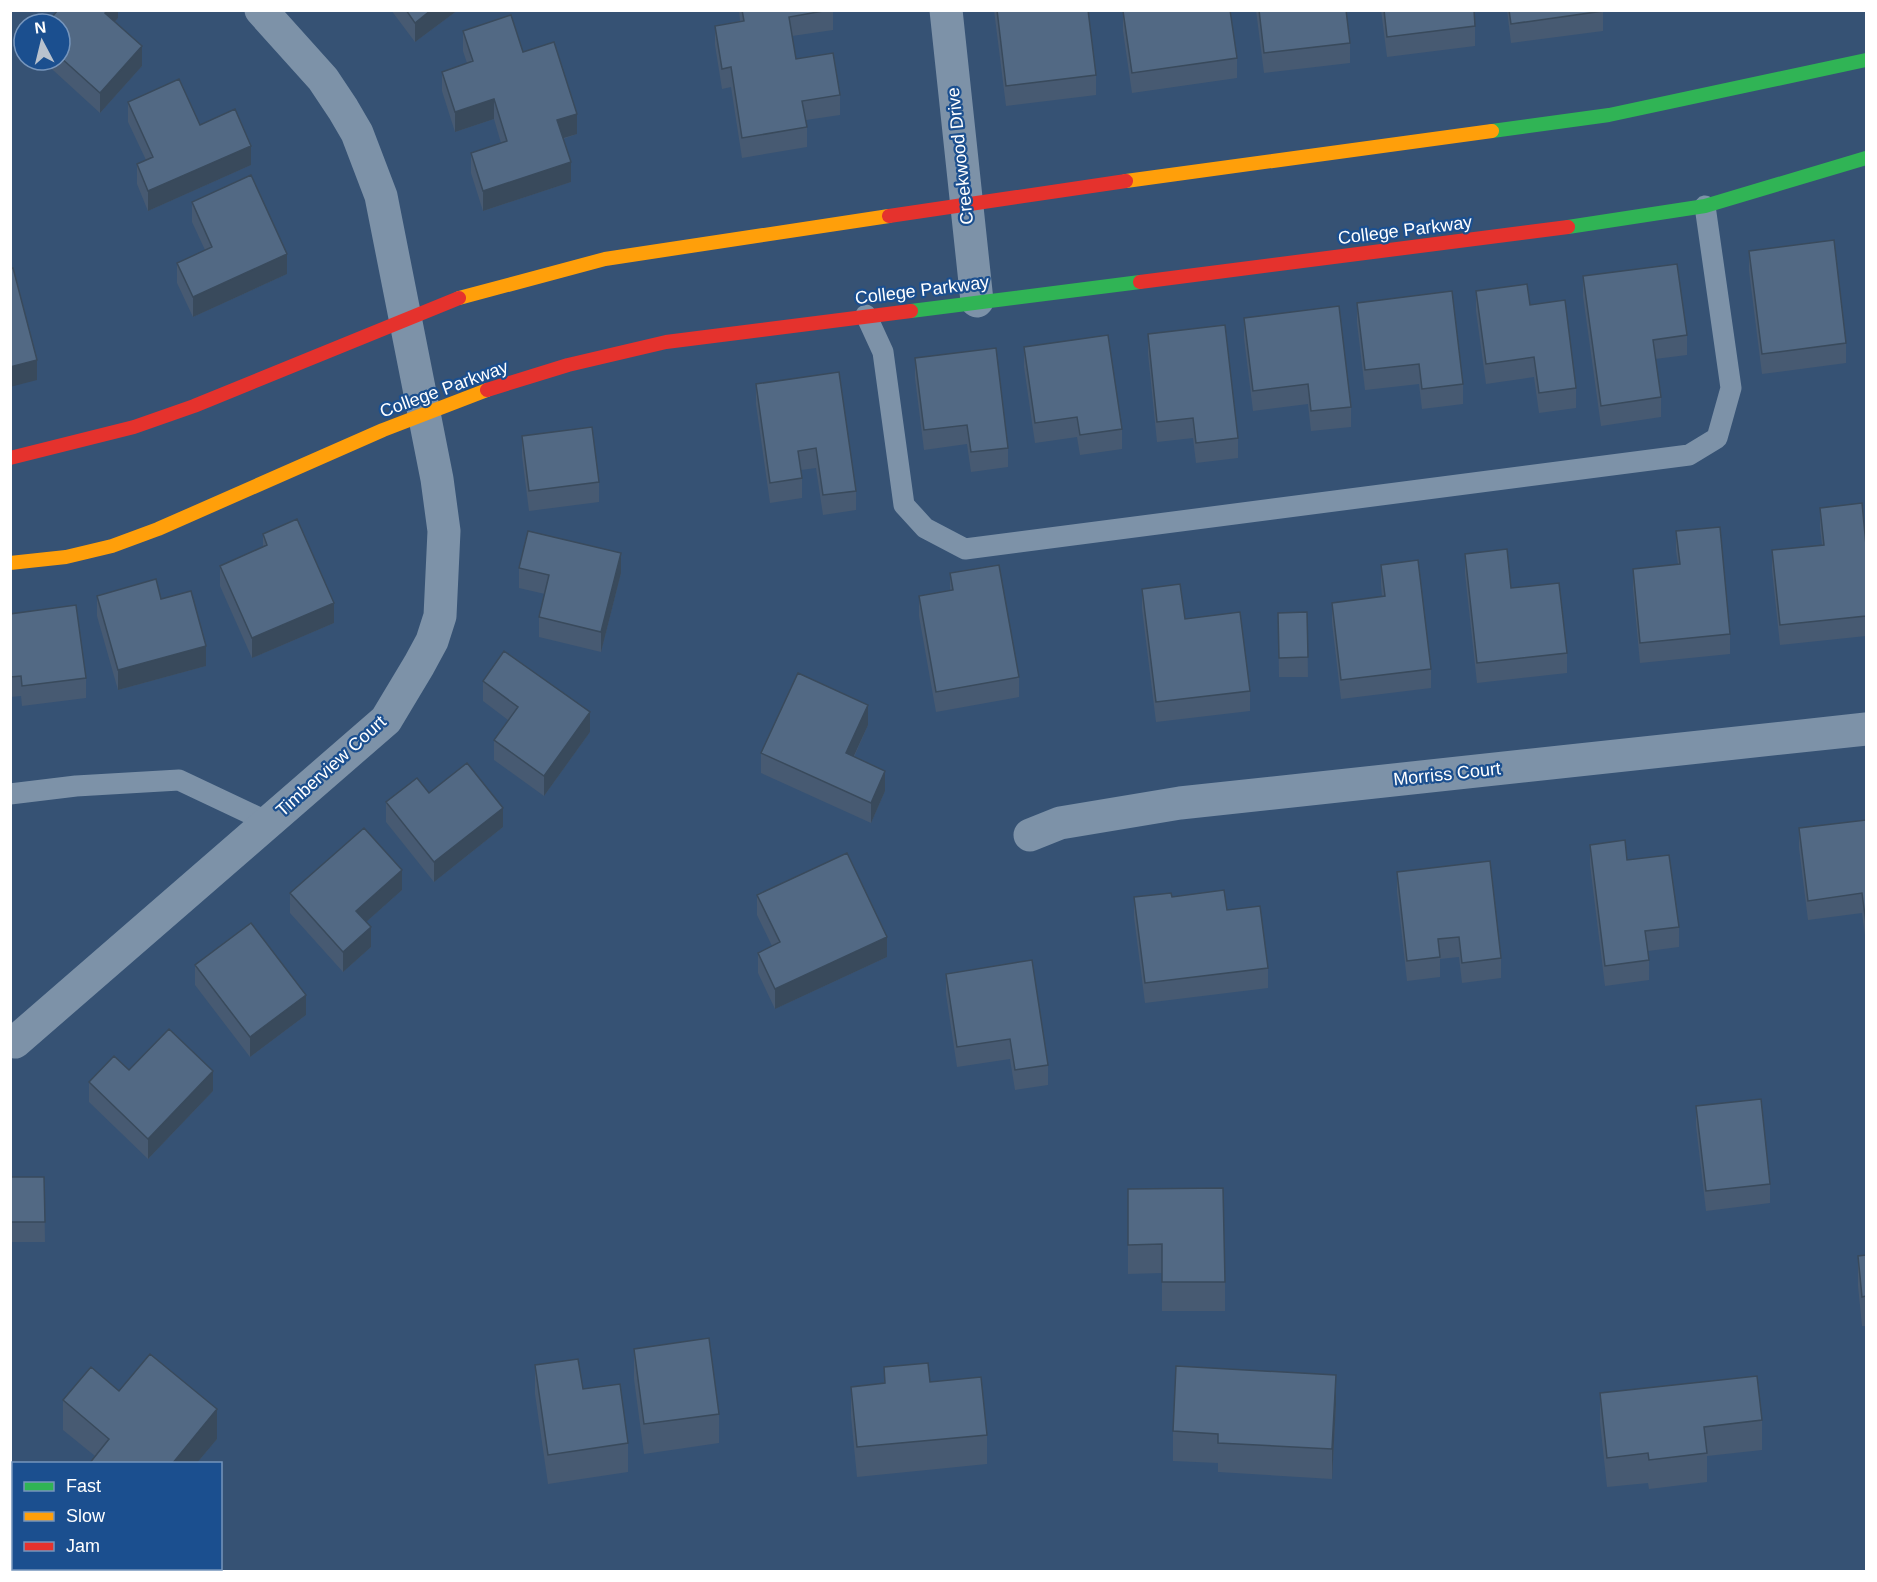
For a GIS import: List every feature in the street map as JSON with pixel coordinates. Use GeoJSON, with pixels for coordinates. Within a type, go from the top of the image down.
{"type":"FeatureCollection","features":[{"type":"Feature","properties":{"kind":"main road"},"geometry":{"type":"LineString","coordinates":[[10,458],[134,427],[471,293],[605,259],[965,207],[1059,190],[1609,115],[1866,60]]}},
{"type":"Feature","properties":{"kind":"main road","name":"College Parkway"},"geometry":{"type":"LineString","coordinates":[[10,563],[66,557],[122,543],[464,397],[558,368],[666,342],[1538,231],[1705,206],[1866,158]]}},
{"type":"Feature","properties":{"kind":"street","name":"Timberview Court"},"geometry":{"type":"LineString","coordinates":[[15,1042],[386,720],[432,641],[440,616],[444,531],[437,479],[407,318],[381,196],[357,134],[324,79],[261,10]]}},
{"type":"Feature","properties":{"kind":"street","name":"Creekwood Drive"},"geometry":{"type":"LineString","coordinates":[[946,10],[965,207],[977,301]]}},
{"type":"Feature","properties":{"kind":"street","name":"Morriss Court"},"geometry":{"type":"LineString","coordinates":[[1030,835],[1060,823],[1180,802],[1866,729]]}},
{"type":"Feature","properties":{"kind":"lane"},"geometry":{"type":"LineString","coordinates":[[866,315],[883,352],[904,505],[925,528],[965,549],[1689,455],[1718,438],[1731,388],[1705,206]]}},
{"type":"Feature","properties":{"kind":"lane"},"geometry":{"type":"LineString","coordinates":[[10,794],[76,786],[179,780],[268,822]]}},
{"type":"Feature","properties":{"kind":"building"},"geometry":{"type":"Polygon","coordinates":[[[58,10],[107,10],[105,13],[142,46],[100,93],[72,68],[72,12],[56,12],[58,10]]]}},
{"type":"Feature","properties":{"kind":"building"},"geometry":{"type":"Polygon","coordinates":[[[406,10],[431,10],[415,23],[406,10]]]}},
{"type":"Feature","properties":{"kind":"building"},"geometry":{"type":"Polygon","coordinates":[[[742,10],[829,10],[789,17],[796,59],[833,53],[840,95],[802,101],[807,127],[742,138],[731,67],[722,69],[715,26],[744,21],[742,10]]]}},
{"type":"Feature","properties":{"kind":"building"},"geometry":{"type":"Polygon","coordinates":[[[997,10],[1088,10],[1096,75],[1006,86],[997,10]]]}},
{"type":"Feature","properties":{"kind":"building"},"geometry":{"type":"Polygon","coordinates":[[[1230,10],[1237,58],[1132,73],[1123,11],[1230,10]]]}},
{"type":"Feature","properties":{"kind":"building"},"geometry":{"type":"Polygon","coordinates":[[[1259,10],[1346,10],[1350,43],[1264,53],[1259,10]]]}},
{"type":"Feature","properties":{"kind":"building"},"geometry":{"type":"Polygon","coordinates":[[[1384,10],[1474,10],[1475,26],[1387,37],[1384,10]]]}},
{"type":"Feature","properties":{"kind":"building"},"geometry":{"type":"Polygon","coordinates":[[[1509,10],[1603,10],[1603,11],[1511,24],[1509,10]]]}},
{"type":"Feature","properties":{"kind":"building"},"geometry":{"type":"Polygon","coordinates":[[[511,15],[523,52],[554,42],[577,114],[557,120],[571,162],[483,191],[471,153],[507,141],[494,99],[455,112],[442,72],[473,61],[463,31],[511,15]]]}},
{"type":"Feature","properties":{"kind":"building"},"geometry":{"type":"Polygon","coordinates":[[[179,79],[200,125],[235,109],[251,146],[148,191],[137,164],[153,157],[128,102],[179,79]]]}},
{"type":"Feature","properties":{"kind":"building"},"geometry":{"type":"Polygon","coordinates":[[[251,175],[287,254],[193,297],[177,263],[212,247],[192,202],[251,175]]]}},
{"type":"Feature","properties":{"kind":"building"},"geometry":{"type":"Polygon","coordinates":[[[1834,240],[1846,343],[1762,354],[1749,251],[1834,240]]]}},
{"type":"Feature","properties":{"kind":"building"},"geometry":{"type":"Polygon","coordinates":[[[1677,264],[1687,335],[1653,340],[1661,397],[1601,406],[1583,276],[1677,264]]]}},
{"type":"Feature","properties":{"kind":"building"},"geometry":{"type":"Polygon","coordinates":[[[13,268],[37,360],[10,367],[10,269],[13,268]]]}},
{"type":"Feature","properties":{"kind":"building"},"geometry":{"type":"Polygon","coordinates":[[[1527,284],[1530,305],[1565,300],[1576,388],[1539,393],[1534,357],[1486,364],[1476,291],[1527,284]]]}},
{"type":"Feature","properties":{"kind":"building"},"geometry":{"type":"Polygon","coordinates":[[[1452,291],[1463,384],[1422,389],[1419,364],[1365,370],[1357,303],[1452,291]]]}},
{"type":"Feature","properties":{"kind":"building"},"geometry":{"type":"Polygon","coordinates":[[[1339,306],[1351,407],[1311,411],[1308,384],[1253,391],[1244,318],[1339,306]]]}},
{"type":"Feature","properties":{"kind":"building"},"geometry":{"type":"Polygon","coordinates":[[[1225,325],[1238,438],[1196,443],[1193,418],[1157,422],[1148,334],[1225,325]]]}},
{"type":"Feature","properties":{"kind":"building"},"geometry":{"type":"Polygon","coordinates":[[[1108,335],[1122,429],[1080,435],[1077,417],[1035,423],[1024,347],[1108,335]]]}},
{"type":"Feature","properties":{"kind":"building"},"geometry":{"type":"Polygon","coordinates":[[[996,348],[1008,448],[971,452],[967,425],[924,430],[915,358],[996,348]]]}},
{"type":"Feature","properties":{"kind":"building"},"geometry":{"type":"Polygon","coordinates":[[[839,372],[856,491],[823,495],[816,448],[798,451],[802,478],[770,483],[756,384],[839,372]]]}},
{"type":"Feature","properties":{"kind":"building"},"geometry":{"type":"Polygon","coordinates":[[[592,427],[599,482],[529,491],[522,436],[592,427]]]}},
{"type":"Feature","properties":{"kind":"building"},"geometry":{"type":"Polygon","coordinates":[[[1862,503],[1866,545],[1866,616],[1780,625],[1772,550],[1824,545],[1820,508],[1862,503]]]}},
{"type":"Feature","properties":{"kind":"building"},"geometry":{"type":"Polygon","coordinates":[[[297,519],[334,603],[252,638],[220,566],[267,545],[263,534],[297,519]]]}},
{"type":"Feature","properties":{"kind":"building"},"geometry":{"type":"Polygon","coordinates":[[[1720,527],[1730,634],[1640,643],[1633,569],[1680,564],[1676,531],[1720,527]]]}},
{"type":"Feature","properties":{"kind":"building"},"geometry":{"type":"Polygon","coordinates":[[[528,531],[621,553],[601,632],[539,617],[549,575],[519,568],[528,531]]]}},
{"type":"Feature","properties":{"kind":"building"},"geometry":{"type":"Polygon","coordinates":[[[1507,549],[1511,588],[1559,583],[1567,653],[1477,663],[1465,554],[1507,549]]]}},
{"type":"Feature","properties":{"kind":"building"},"geometry":{"type":"Polygon","coordinates":[[[1418,560],[1431,669],[1341,680],[1332,603],[1385,596],[1381,565],[1418,560]]]}},
{"type":"Feature","properties":{"kind":"building"},"geometry":{"type":"Polygon","coordinates":[[[999,565],[1019,677],[936,692],[919,596],[953,590],[950,573],[999,565]]]}},
{"type":"Feature","properties":{"kind":"building"},"geometry":{"type":"Polygon","coordinates":[[[156,579],[161,599],[191,591],[206,646],[118,670],[97,596],[156,579]]]}},
{"type":"Feature","properties":{"kind":"building"},"geometry":{"type":"Polygon","coordinates":[[[1180,584],[1185,619],[1240,612],[1250,691],[1156,702],[1142,589],[1180,584]]]}},
{"type":"Feature","properties":{"kind":"building"},"geometry":{"type":"Polygon","coordinates":[[[76,605],[86,678],[22,686],[21,676],[10,677],[10,614],[76,605]]]}},
{"type":"Feature","properties":{"kind":"building"},"geometry":{"type":"Polygon","coordinates":[[[1307,612],[1308,657],[1279,658],[1278,613],[1307,612]]]}},
{"type":"Feature","properties":{"kind":"building"},"geometry":{"type":"Polygon","coordinates":[[[504,651],[590,712],[544,776],[494,740],[518,707],[483,681],[504,651]]]}},
{"type":"Feature","properties":{"kind":"building"},"geometry":{"type":"Polygon","coordinates":[[[798,673],[868,705],[846,753],[885,771],[871,803],[761,753],[798,673]]]}},
{"type":"Feature","properties":{"kind":"building"},"geometry":{"type":"Polygon","coordinates":[[[467,763],[503,808],[434,862],[386,802],[417,778],[429,793],[467,763]]]}},
{"type":"Feature","properties":{"kind":"building"},"geometry":{"type":"Polygon","coordinates":[[[1866,820],[1866,923],[1862,893],[1808,901],[1799,828],[1866,820]]]}},
{"type":"Feature","properties":{"kind":"building"},"geometry":{"type":"Polygon","coordinates":[[[364,828],[402,870],[356,911],[371,927],[343,952],[290,893],[364,828]]]}},
{"type":"Feature","properties":{"kind":"building"},"geometry":{"type":"Polygon","coordinates":[[[1625,840],[1627,860],[1669,855],[1679,927],[1645,931],[1649,960],[1605,966],[1590,845],[1625,840]]]}},
{"type":"Feature","properties":{"kind":"building"},"geometry":{"type":"Polygon","coordinates":[[[847,853],[887,937],[775,989],[758,953],[780,942],[757,895],[847,853]]]}},
{"type":"Feature","properties":{"kind":"building"},"geometry":{"type":"Polygon","coordinates":[[[1490,861],[1501,958],[1462,963],[1459,937],[1438,939],[1440,957],[1407,961],[1397,872],[1490,861]]]}},
{"type":"Feature","properties":{"kind":"building"},"geometry":{"type":"Polygon","coordinates":[[[1224,890],[1227,910],[1260,906],[1268,968],[1145,983],[1134,897],[1171,893],[1172,897],[1224,890]]]}},
{"type":"Feature","properties":{"kind":"building"},"geometry":{"type":"Polygon","coordinates":[[[251,923],[306,995],[250,1037],[195,965],[251,923]]]}},
{"type":"Feature","properties":{"kind":"building"},"geometry":{"type":"Polygon","coordinates":[[[1032,960],[1048,1065],[1015,1070],[1010,1039],[957,1047],[946,974],[1032,960]]]}},
{"type":"Feature","properties":{"kind":"building"},"geometry":{"type":"Polygon","coordinates":[[[169,1029],[213,1071],[148,1139],[89,1082],[114,1056],[129,1070],[169,1029]]]}},
{"type":"Feature","properties":{"kind":"building"},"geometry":{"type":"Polygon","coordinates":[[[1761,1099],[1770,1184],[1706,1191],[1696,1106],[1761,1099]]]}},
{"type":"Feature","properties":{"kind":"building"},"geometry":{"type":"Polygon","coordinates":[[[10,1177],[44,1177],[45,1222],[10,1222],[10,1177]]]}},
{"type":"Feature","properties":{"kind":"building"},"geometry":{"type":"Polygon","coordinates":[[[1223,1188],[1225,1282],[1162,1282],[1162,1244],[1128,1245],[1128,1189],[1223,1188]]]}},
{"type":"Feature","properties":{"kind":"building"},"geometry":{"type":"Polygon","coordinates":[[[1866,1255],[1866,1296],[1862,1297],[1858,1256],[1866,1255]]]}},
{"type":"Feature","properties":{"kind":"building"},"geometry":{"type":"Polygon","coordinates":[[[709,1338],[719,1414],[644,1424],[634,1349],[709,1338]]]}},
{"type":"Feature","properties":{"kind":"building"},"geometry":{"type":"Polygon","coordinates":[[[150,1354],[217,1409],[174,1462],[91,1462],[109,1439],[63,1400],[91,1367],[119,1391],[150,1354]]]}},
{"type":"Feature","properties":{"kind":"building"},"geometry":{"type":"Polygon","coordinates":[[[578,1359],[583,1389],[620,1384],[628,1443],[548,1455],[535,1365],[578,1359]]]}},
{"type":"Feature","properties":{"kind":"building"},"geometry":{"type":"Polygon","coordinates":[[[928,1363],[930,1382],[981,1377],[987,1435],[857,1447],[851,1387],[885,1383],[884,1367],[928,1363]]]}},
{"type":"Feature","properties":{"kind":"building"},"geometry":{"type":"Polygon","coordinates":[[[1176,1366],[1336,1375],[1332,1449],[1218,1443],[1218,1434],[1173,1431],[1176,1366]]]}},
{"type":"Feature","properties":{"kind":"building"},"geometry":{"type":"Polygon","coordinates":[[[1757,1376],[1762,1420],[1704,1427],[1707,1453],[1649,1460],[1648,1453],[1607,1458],[1600,1393],[1757,1376]]]}},
{"type":"Feature","properties":{"kind":"traffic: fast"},"geometry":{"type":"LineString","coordinates":[[1492,131],[1609,115],[1866,60]]}},
{"type":"Feature","properties":{"kind":"traffic: fast"},"geometry":{"type":"LineString","coordinates":[[1568,227],[1705,206],[1866,158]]}},
{"type":"Feature","properties":{"kind":"traffic: fast"},"geometry":{"type":"LineString","coordinates":[[911,311],[1140,282]]}},
{"type":"Feature","properties":{"kind":"traffic: slow"},"geometry":{"type":"LineString","coordinates":[[1126,181],[1492,131]]}},
{"type":"Feature","properties":{"kind":"traffic: slow"},"geometry":{"type":"LineString","coordinates":[[459,298],[605,259],[889,216]]}},
{"type":"Feature","properties":{"kind":"traffic: slow"},"geometry":{"type":"LineString","coordinates":[[10,563],[66,557],[112,546],[158,529],[383,430],[487,390]]}},
{"type":"Feature","properties":{"kind":"traffic: jam"},"geometry":{"type":"LineString","coordinates":[[889,216],[1126,181]]}},
{"type":"Feature","properties":{"kind":"traffic: jam"},"geometry":{"type":"LineString","coordinates":[[1140,282],[1568,227]]}},
{"type":"Feature","properties":{"kind":"traffic: jam"},"geometry":{"type":"LineString","coordinates":[[10,458],[134,427],[194,406],[459,298]]}},
{"type":"Feature","properties":{"kind":"traffic: jam"},"geometry":{"type":"LineString","coordinates":[[487,390],[568,365],[666,342],[911,311]]}}]}
